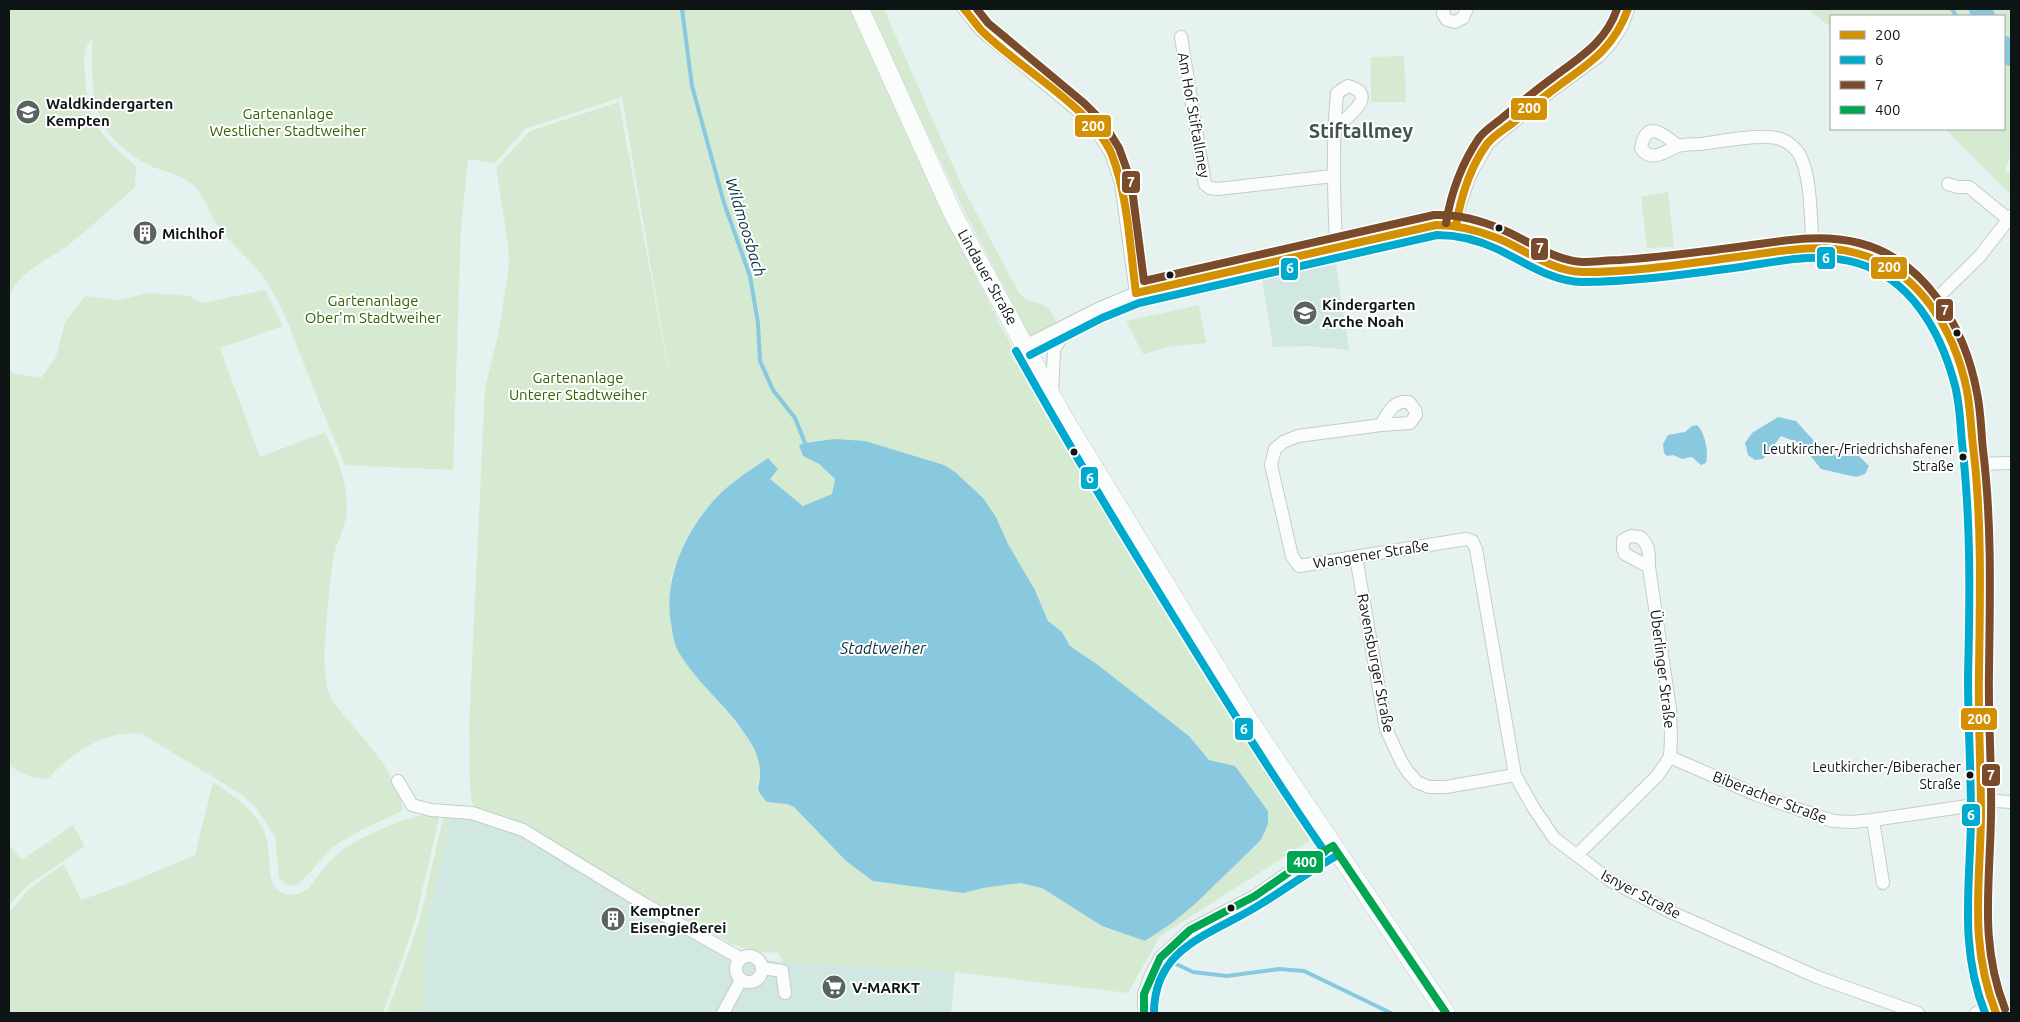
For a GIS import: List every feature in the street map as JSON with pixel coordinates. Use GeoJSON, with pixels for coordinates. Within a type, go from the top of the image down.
{"type":"FeatureCollection","features":[{"type":"Feature","properties":{"kind":"main road","name":"Lindauer Straße"},"geometry":{"type":"LineString","coordinates":[[860,9],[953,214],[1065,420],[1250,720],[1332,846],[1446,1013]]}},
{"type":"Feature","properties":{"kind":"street"},"geometry":{"type":"LineString","coordinates":[[964,9],[981,30],[1077,110],[1095,128],[1111,153],[1121,183],[1136,293]]}},
{"type":"Feature","properties":{"kind":"street"},"geometry":{"type":"LineString","coordinates":[[1444,9],[1443,14],[1447,20],[1455,22],[1463,18],[1467,9]]}},
{"type":"Feature","properties":{"kind":"street"},"geometry":{"type":"LineString","coordinates":[[1456,225],[1459,207],[1470,175],[1488,143],[1547,94],[1599,56],[1612,42],[1622,26],[1628,9]]}},
{"type":"Feature","properties":{"kind":"street","name":"Am Hof Stiftallmey"},"geometry":{"type":"LineString","coordinates":[[1181,37],[1204,184],[1218,190],[1333,176]]}},
{"type":"Feature","properties":{"kind":"street"},"geometry":{"type":"LineString","coordinates":[[1334,130],[1333,176],[1336,246]]}},
{"type":"Feature","properties":{"kind":"street"},"geometry":{"type":"LineString","coordinates":[[1678,146],[1752,138],[1777,138],[1791,144],[1802,159],[1807,185],[1813,247]]}},
{"type":"Feature","properties":{"kind":"street"},"geometry":{"type":"LineString","coordinates":[[1931,304],[1980,256],[2010,217],[1969,187],[1958,187],[1948,184]]}},
{"type":"Feature","properties":{"kind":"street"},"geometry":{"type":"LineString","coordinates":[[1026,346],[1098,309],[1136,293],[1336,246],[1436,225],[1456,225],[1498,238],[1540,261],[1579,272],[1645,268],[1813,247],[1834,248],[1883,261],[1898,271],[1931,304],[1954,352],[1966,387],[1975,464],[1980,527],[1978,710],[1981,802],[1978,918],[1981,959],[1994,1010],[1976,1013]]}},
{"type":"Feature","properties":{"kind":"street"},"geometry":{"type":"LineString","coordinates":[[1052,395],[1054,350],[1068,325]]}},
{"type":"Feature","properties":{"kind":"street","name":"Wangener Straße"},"geometry":{"type":"LineString","coordinates":[[1381,425],[1290,438],[1275,449],[1271,465],[1292,556],[1299,566],[1466,539]]}},
{"type":"Feature","properties":{"kind":"street"},"geometry":{"type":"LineString","coordinates":[[1975,464],[2011,463]]}},
{"type":"Feature","properties":{"kind":"street","name":"Isnyer Straße"},"geometry":{"type":"LineString","coordinates":[[1466,539],[1472,541],[1476,549],[1515,775],[1533,807],[1554,838],[1612,881],[1724,936],[1831,983],[1918,1013]]}},
{"type":"Feature","properties":{"kind":"street","name":"Ravensburger Straße"},"geometry":{"type":"LineString","coordinates":[[1356,557],[1386,729],[1408,772],[1417,782],[1429,787],[1446,787],[1515,775]]}},
{"type":"Feature","properties":{"kind":"street","name":"Überlinger Straße"},"geometry":{"type":"LineString","coordinates":[[1649,567],[1670,709],[1670,757]]}},
{"type":"Feature","properties":{"kind":"street"},"geometry":{"type":"LineString","coordinates":[[1577,854],[1657,776],[1670,757]]}},
{"type":"Feature","properties":{"kind":"street","name":"Biberacher Straße"},"geometry":{"type":"LineString","coordinates":[[1670,757],[1757,795],[1833,821],[1873,820],[1981,802],[2011,802]]}},
{"type":"Feature","properties":{"kind":"street"},"geometry":{"type":"LineString","coordinates":[[398,781],[412,805],[431,810],[472,813],[523,830],[646,905],[740,958],[752,956],[759,960],[762,968],[757,980],[749,982],[741,980],[735,969],[740,958]]}},
{"type":"Feature","properties":{"kind":"street"},"geometry":{"type":"LineString","coordinates":[[1873,820],[1882,883]]}},
{"type":"Feature","properties":{"kind":"street"},"geometry":{"type":"LineString","coordinates":[[1144,1013],[1144,994],[1160,958],[1190,930],[1255,896],[1298,866],[1332,846]]}},
{"type":"Feature","properties":{"kind":"street"},"geometry":{"type":"LineString","coordinates":[[762,968],[782,971],[785,993]]}},
{"type":"Feature","properties":{"kind":"street"},"geometry":{"type":"LineString","coordinates":[[723,1013],[741,980]]}},
{"type":"Feature","properties":{"kind":"shaded area","name":"Kindergarten Arche Noah"},"geometry":{"type":"Polygon","coordinates":[[[1336,264],[1349,350],[1308,346],[1273,347],[1262,279],[1336,264]]]}},
{"type":"Feature","properties":{"kind":"shaded area"},"geometry":{"type":"Polygon","coordinates":[[[451,815],[471,817],[522,834],[728,955],[782,962],[955,972],[951,1013],[424,1013],[427,923],[451,815]]]}},
{"type":"Feature","properties":{"kind":"green space"},"geometry":{"type":"Polygon","coordinates":[[[9,9],[853,9],[963,250],[1036,391],[1131,550],[1263,758],[1311,840],[1160,936],[1128,993],[955,972],[782,962],[779,953],[754,951],[732,944],[476,810],[472,803],[470,789],[469,726],[485,388],[499,331],[509,265],[508,243],[496,168],[530,131],[619,102],[673,397],[622,97],[525,129],[495,163],[468,159],[461,228],[453,470],[345,465],[288,322],[275,295],[264,279],[220,229],[201,194],[192,184],[141,161],[124,149],[111,136],[97,108],[92,76],[92,39],[85,51],[84,60],[89,106],[98,128],[105,137],[136,166],[135,187],[71,243],[28,272],[20,279],[9,297],[9,9]],[[803,456],[818,464],[835,479],[832,494],[804,506],[769,479],[768,458],[754,467],[699,520],[682,550],[671,577],[669,607],[672,629],[708,690],[747,736],[759,759],[761,774],[757,785],[760,795],[767,802],[788,804],[794,807],[846,861],[964,893],[983,888],[1020,883],[1042,888],[1102,926],[1145,941],[1172,923],[1261,841],[1268,811],[1235,766],[1209,760],[1189,736],[1098,665],[1070,646],[1062,632],[1048,621],[1035,590],[1008,544],[996,517],[955,472],[944,465],[912,456],[803,456]]]}},
{"type":"Feature","properties":{"kind":"green space"},"geometry":{"type":"Polygon","coordinates":[[[868,9],[884,9],[961,184],[1019,293],[1028,301],[1042,304],[1049,309],[1058,324],[1030,337],[963,208],[868,9]]]}},
{"type":"Feature","properties":{"kind":"green space"},"geometry":{"type":"Polygon","coordinates":[[[1807,9],[2011,9],[2011,154],[2005,171],[2011,174],[2011,195],[1946,130],[2005,130],[2005,15],[1830,15],[1830,26],[1807,9]]]}},
{"type":"Feature","properties":{"kind":"green space"},"geometry":{"type":"Polygon","coordinates":[[[1404,56],[1406,102],[1371,102],[1371,57],[1404,56]]]}},
{"type":"Feature","properties":{"kind":"green space"},"geometry":{"type":"Polygon","coordinates":[[[1668,192],[1674,247],[1647,248],[1641,197],[1668,192]]]}},
{"type":"Feature","properties":{"kind":"green space"},"geometry":{"type":"Polygon","coordinates":[[[265,290],[283,326],[220,348],[260,457],[325,432],[337,458],[345,485],[347,510],[332,564],[325,645],[327,687],[336,706],[374,751],[391,776],[401,800],[402,811],[355,833],[333,847],[299,884],[292,886],[285,884],[279,878],[275,837],[257,809],[241,794],[142,734],[129,734],[103,739],[79,752],[58,768],[49,778],[28,776],[9,765],[9,368],[12,373],[41,378],[56,357],[65,322],[85,296],[117,300],[151,293],[189,296],[202,303],[265,290]]]}},
{"type":"Feature","properties":{"kind":"green space"},"geometry":{"type":"Polygon","coordinates":[[[1199,305],[1206,343],[1172,346],[1143,354],[1126,321],[1199,305]]]}},
{"type":"Feature","properties":{"kind":"green space"},"geometry":{"type":"Polygon","coordinates":[[[213,782],[241,802],[259,821],[268,843],[274,887],[282,893],[292,895],[307,890],[335,856],[360,839],[403,821],[430,814],[440,814],[415,921],[383,1013],[9,1013],[9,913],[28,890],[64,864],[81,900],[129,883],[195,855],[213,782]]]}},
{"type":"Feature","properties":{"kind":"green space"},"geometry":{"type":"Polygon","coordinates":[[[444,815],[451,815],[427,923],[424,1013],[387,1013],[419,923],[444,815]]]}},
{"type":"Feature","properties":{"kind":"green space"},"geometry":{"type":"Polygon","coordinates":[[[73,825],[85,846],[25,887],[9,906],[9,845],[22,860],[73,825]]]}},
{"type":"Feature","properties":{"kind":"water"},"geometry":{"type":"Polygon","coordinates":[[[1778,417],[1796,421],[1816,443],[1836,456],[1859,456],[1869,466],[1865,474],[1856,477],[1821,469],[1801,444],[1781,436],[1763,459],[1755,460],[1748,455],[1745,443],[1752,433],[1778,417]]]}},
{"type":"Feature","properties":{"kind":"water"},"geometry":{"type":"Polygon","coordinates":[[[1697,425],[1706,443],[1706,463],[1701,465],[1692,457],[1682,459],[1673,455],[1667,456],[1664,453],[1663,444],[1668,435],[1685,432],[1692,426],[1697,425]]]}},
{"type":"Feature","properties":{"kind":"water","name":"Stadtweiher"},"geometry":{"type":"Polygon","coordinates":[[[835,439],[865,441],[944,465],[955,472],[983,498],[996,517],[1008,544],[1035,590],[1048,621],[1062,632],[1070,646],[1098,665],[1189,736],[1209,760],[1235,766],[1268,811],[1268,824],[1261,840],[1195,904],[1172,923],[1145,941],[1102,926],[1042,888],[1020,883],[983,888],[964,893],[873,881],[846,861],[794,807],[787,804],[767,802],[758,790],[760,767],[752,745],[740,726],[693,673],[676,647],[670,617],[669,600],[672,583],[682,549],[690,533],[710,504],[733,483],[768,458],[778,469],[770,479],[803,506],[832,494],[835,479],[819,464],[803,456],[799,445],[835,439]]]}},
{"type":"Feature","properties":{"kind":"waterway","name":"Wildmoosbach"},"geometry":{"type":"LineString","coordinates":[[682,9],[692,86],[724,203],[750,276],[758,323],[760,361],[773,390],[795,418],[805,443]]}},
{"type":"Feature","properties":{"kind":"waterway"},"geometry":{"type":"LineString","coordinates":[[1952,9],[1955,15]]}},
{"type":"Feature","properties":{"kind":"waterway"},"geometry":{"type":"LineString","coordinates":[[1980,9],[1983,15]]}},
{"type":"Feature","properties":{"kind":"waterway"},"geometry":{"type":"LineString","coordinates":[[2005,48],[2011,55]]}},
{"type":"Feature","properties":{"kind":"waterway"},"geometry":{"type":"LineString","coordinates":[[1174,963],[1193,972],[1227,976],[1279,969],[1304,971],[1391,1013]]}},
{"type":"Feature","properties":{"kind":"transit line","name":"200"},"geometry":{"type":"LineString","coordinates":[[964,9],[981,30],[996,44],[1053,88],[1088,120],[1102,137],[1112,155],[1122,188],[1136,293]]}},
{"type":"Feature","properties":{"kind":"transit line","name":"7"},"geometry":{"type":"LineString","coordinates":[[977,9],[988,23],[1084,103],[1103,122],[1119,148],[1131,181],[1144,281],[1434,215],[1468,218],[1485,223],[1511,233],[1550,254],[1582,262],[1670,256],[1792,240],[1819,238],[1846,240],[1883,252],[1904,264],[1923,281],[1939,300],[1952,321],[1963,345],[1971,369],[1979,407],[1986,477],[1990,560],[1989,689],[1991,798],[1988,914],[1992,961],[2005,1009]]}},
{"type":"Feature","properties":{"kind":"transit line","name":"7"},"geometry":{"type":"LineString","coordinates":[[1446,223],[1458,179],[1467,158],[1479,138],[1490,127],[1594,45],[1613,20],[1617,9]]}},
{"type":"Feature","properties":{"kind":"transit line","name":"200"},"geometry":{"type":"LineString","coordinates":[[1456,225],[1467,183],[1476,162],[1487,144],[1596,57],[1614,37],[1628,9]]}},
{"type":"Feature","properties":{"kind":"transit line","name":"200"},"geometry":{"type":"LineString","coordinates":[[1136,293],[1436,225],[1459,227],[1482,233],[1497,238],[1549,264],[1571,271],[1583,272],[1644,269],[1786,250],[1814,248],[1842,250],[1878,261],[1898,273],[1916,288],[1931,306],[1953,346],[1961,368],[1968,399],[1977,481],[1980,563],[1979,690],[1981,816],[1978,891],[1979,939],[1982,963],[1996,1013]]}},
{"type":"Feature","properties":{"kind":"transit line","name":"6"},"geometry":{"type":"LineString","coordinates":[[1030,355],[1102,318],[1139,303],[1437,235],[1460,237],[1482,243],[1549,275],[1571,281],[1602,282],[1642,279],[1785,260],[1814,258],[1828,258],[1857,263],[1893,281],[1908,294],[1920,309],[1941,344],[1959,405],[1967,501],[1969,560],[1968,677],[1971,819],[1968,893],[1969,941],[1977,989],[1985,1013]]}},
{"type":"Feature","properties":{"kind":"transit line","name":"6"},"geometry":{"type":"LineString","coordinates":[[1016,351],[1087,474],[1181,628],[1262,757],[1325,852]]}},
{"type":"Feature","properties":{"kind":"transit line","name":"400"},"geometry":{"type":"LineString","coordinates":[[1144,1013],[1144,994],[1160,958],[1190,930],[1255,896],[1298,866],[1333,846],[1446,1013]]}},
{"type":"Feature","properties":{"kind":"transit line","name":"6"},"geometry":{"type":"LineString","coordinates":[[1154,1013],[1157,990],[1164,972],[1175,957],[1190,944],[1243,915],[1338,855]]}},
{"type":"Feature","properties":{"kind":"place","name":"Waldkindergarten Kempten"},"geometry":{"type":"Point","coordinates":[28,112]}},
{"type":"Feature","properties":{"kind":"place","name":"Michlhof"},"geometry":{"type":"Point","coordinates":[145,233]}},
{"type":"Feature","properties":{"kind":"place","name":"Kindergarten Arche Noah"},"geometry":{"type":"Point","coordinates":[1305,313]}},
{"type":"Feature","properties":{"kind":"place","name":"Leutkircher-/Friedrichshafener Straße"},"geometry":{"type":"Point","coordinates":[1963,457]}},
{"type":"Feature","properties":{"kind":"place","name":"Leutkircher-/Biberacher Straße"},"geometry":{"type":"Point","coordinates":[1970,775]}},
{"type":"Feature","properties":{"kind":"place","name":"Kemptner Eisengießerei"},"geometry":{"type":"Point","coordinates":[613,919]}},
{"type":"Feature","properties":{"kind":"place","name":"V-MARKT"},"geometry":{"type":"Point","coordinates":[834,987]}},
{"type":"Feature","properties":{"kind":"district","name":"Stiftallmey"},"geometry":{"type":"Point","coordinates":[1361,130]}},
{"type":"Feature","properties":{"kind":"park label","name":"Gartenanlage Westlicher Stadtweiher"},"geometry":{"type":"Point","coordinates":[288,122]}},
{"type":"Feature","properties":{"kind":"park label","name":"Gartenanlage Ober'm Stadtweiher"},"geometry":{"type":"Point","coordinates":[373,308]}},
{"type":"Feature","properties":{"kind":"park label","name":"Gartenanlage Unterer Stadtweiher"},"geometry":{"type":"Point","coordinates":[578,386]}}]}
